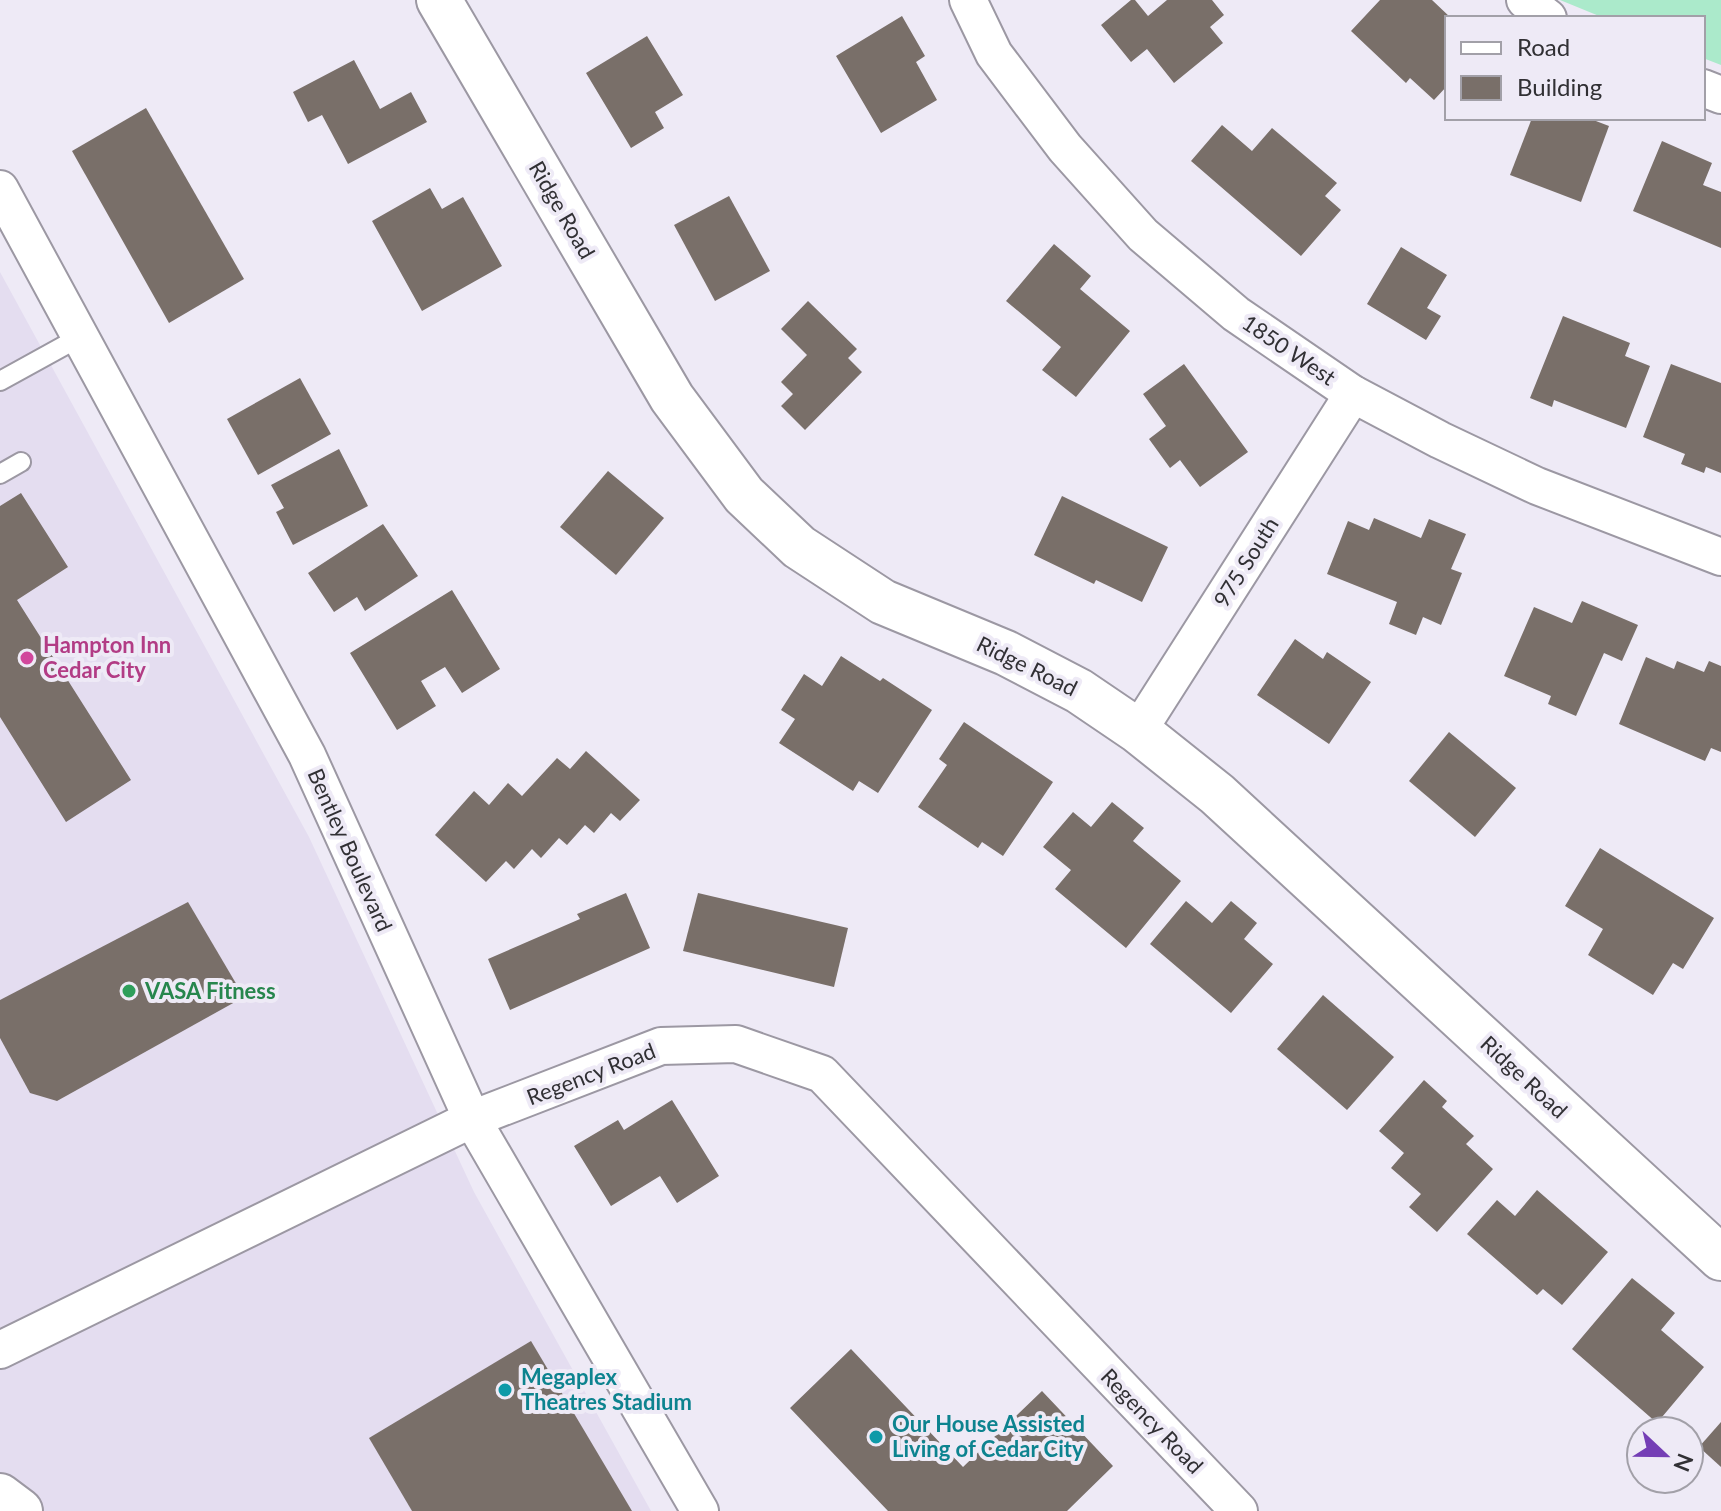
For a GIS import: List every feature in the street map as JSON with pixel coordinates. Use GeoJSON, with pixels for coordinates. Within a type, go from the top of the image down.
{"type":"FeatureCollection","features":[{"type":"Feature","properties":{"kind":"street","name":"Ridge Road"},"geometry":{"type":"LineString","coordinates":[[439,0],[672,398],[744,495],[799,547],[883,602],[1006,653],[1079,691],[1138,731],[1217,794],[1721,1258]]}},
{"type":"Feature","properties":{"kind":"street","name":"1850 West"},"geometry":{"type":"LineString","coordinates":[[968,0],[994,54],[1065,148],[1143,235],[1236,314],[1353,394],[1440,440],[1537,486],[1721,557]]}},
{"type":"Feature","properties":{"kind":"street"},"geometry":{"type":"LineString","coordinates":[[1525,0],[1545,16]]}},
{"type":"Feature","properties":{"kind":"street","name":"Bentley Boulevard"},"geometry":{"type":"LineString","coordinates":[[0,189],[307,755],[472,1119],[700,1511]]}},
{"type":"Feature","properties":{"kind":"street","name":"975 South"},"geometry":{"type":"LineString","coordinates":[[1138,731],[1353,394]]}},
{"type":"Feature","properties":{"kind":"street","name":"Regency Road"},"geometry":{"type":"LineString","coordinates":[[0,1350],[472,1119],[661,1046],[736,1044],[822,1074],[1239,1511]]}},
{"type":"Feature","properties":{"kind":"street"},"geometry":{"type":"LineString","coordinates":[[0,1496],[20,1511]]}},
{"type":"Feature","properties":{"kind":"lane"},"geometry":{"type":"LineString","coordinates":[[0,381],[80,337]]}},
{"type":"Feature","properties":{"kind":"lane"},"geometry":{"type":"LineString","coordinates":[[0,474],[21,462]]}},
{"type":"Feature","properties":{"kind":"shaded area"},"geometry":{"type":"Polygon","coordinates":[[[0,272],[309,837],[474,1192],[651,1511],[0,1511],[0,272]]]}},
{"type":"Feature","properties":{"kind":"green space"},"geometry":{"type":"Polygon","coordinates":[[[1560,0],[1721,0],[1721,65],[1705,59],[1705,16],[1599,16],[1560,0]]]}},
{"type":"Feature","properties":{"kind":"building"},"geometry":{"type":"Polygon","coordinates":[[[1135,0],[1148,16],[1167,0],[1212,0],[1224,15],[1210,27],[1223,43],[1174,83],[1147,49],[1131,62],[1101,25],[1135,0]]]}},
{"type":"Feature","properties":{"kind":"building"},"geometry":{"type":"Polygon","coordinates":[[[1380,0],[1432,0],[1449,16],[1445,16],[1445,88],[1434,100],[1410,78],[1406,83],[1351,31],[1380,0]]]}},
{"type":"Feature","properties":{"kind":"building"},"geometry":{"type":"Polygon","coordinates":[[[902,16],[925,56],[916,62],[937,100],[881,133],[836,56],[902,16]]]}},
{"type":"Feature","properties":{"kind":"building"},"geometry":{"type":"Polygon","coordinates":[[[647,36],[683,95],[655,112],[664,128],[631,148],[586,73],[647,36]]]}},
{"type":"Feature","properties":{"kind":"building"},"geometry":{"type":"Polygon","coordinates":[[[354,60],[380,109],[411,92],[427,122],[348,164],[322,115],[308,122],[293,92],[354,60]]]}},
{"type":"Feature","properties":{"kind":"building"},"geometry":{"type":"Polygon","coordinates":[[[146,108],[244,279],[169,323],[72,151],[146,108]]]}},
{"type":"Feature","properties":{"kind":"building"},"geometry":{"type":"Polygon","coordinates":[[[1531,120],[1593,120],[1609,126],[1581,202],[1510,175],[1531,120]]]}},
{"type":"Feature","properties":{"kind":"building"},"geometry":{"type":"Polygon","coordinates":[[[1222,125],[1252,151],[1272,128],[1337,183],[1325,196],[1341,210],[1301,256],[1191,161],[1222,125]]]}},
{"type":"Feature","properties":{"kind":"building"},"geometry":{"type":"Polygon","coordinates":[[[1662,141],[1712,163],[1703,185],[1721,192],[1721,248],[1633,211],[1662,141]]]}},
{"type":"Feature","properties":{"kind":"building"},"geometry":{"type":"Polygon","coordinates":[[[430,188],[442,209],[463,197],[502,266],[422,311],[372,221],[430,188]]]}},
{"type":"Feature","properties":{"kind":"building"},"geometry":{"type":"Polygon","coordinates":[[[729,196],[770,271],[715,301],[674,225],[729,196]]]}},
{"type":"Feature","properties":{"kind":"building"},"geometry":{"type":"Polygon","coordinates":[[[1054,244],[1091,276],[1080,289],[1130,331],[1076,397],[1042,370],[1061,347],[1006,301],[1054,244]]]}},
{"type":"Feature","properties":{"kind":"building"},"geometry":{"type":"Polygon","coordinates":[[[1401,247],[1447,275],[1427,308],[1441,316],[1426,340],[1367,304],[1401,247]]]}},
{"type":"Feature","properties":{"kind":"building"},"geometry":{"type":"Polygon","coordinates":[[[808,301],[857,349],[848,358],[862,372],[805,430],[781,406],[793,394],[781,382],[807,355],[781,329],[808,301]]]}},
{"type":"Feature","properties":{"kind":"building"},"geometry":{"type":"Polygon","coordinates":[[[1563,316],[1630,343],[1625,356],[1650,366],[1626,428],[1554,400],[1552,407],[1530,398],[1563,316]]]}},
{"type":"Feature","properties":{"kind":"building"},"geometry":{"type":"Polygon","coordinates":[[[1184,364],[1248,452],[1200,487],[1180,460],[1170,468],[1149,439],[1166,426],[1143,394],[1184,364]]]}},
{"type":"Feature","properties":{"kind":"building"},"geometry":{"type":"Polygon","coordinates":[[[1671,364],[1721,383],[1721,473],[1706,467],[1704,473],[1681,464],[1685,454],[1643,437],[1671,364]]]}},
{"type":"Feature","properties":{"kind":"building"},"geometry":{"type":"Polygon","coordinates":[[[300,378],[331,434],[258,475],[227,419],[300,378]]]}},
{"type":"Feature","properties":{"kind":"building"},"geometry":{"type":"Polygon","coordinates":[[[339,449],[368,506],[293,545],[276,512],[284,508],[271,485],[339,449]]]}},
{"type":"Feature","properties":{"kind":"building"},"geometry":{"type":"Polygon","coordinates":[[[608,471],[664,518],[616,575],[560,527],[608,471]]]}},
{"type":"Feature","properties":{"kind":"building","name":"Hampton Inn Cedar City"},"geometry":{"type":"Polygon","coordinates":[[[21,493],[68,567],[17,600],[131,780],[66,822],[0,717],[0,506],[21,493]]]}},
{"type":"Feature","properties":{"kind":"building"},"geometry":{"type":"Polygon","coordinates":[[[1062,496],[1168,547],[1142,602],[1096,580],[1094,584],[1034,555],[1062,496]]]}},
{"type":"Feature","properties":{"kind":"building"},"geometry":{"type":"Polygon","coordinates":[[[1374,518],[1421,538],[1429,519],[1466,534],[1451,569],[1462,573],[1441,625],[1423,617],[1416,635],[1389,624],[1397,602],[1327,574],[1348,521],[1369,530],[1374,518]]]}},
{"type":"Feature","properties":{"kind":"building"},"geometry":{"type":"Polygon","coordinates":[[[383,524],[418,576],[365,611],[357,597],[334,612],[308,573],[383,524]]]}},
{"type":"Feature","properties":{"kind":"building"},"geometry":{"type":"Polygon","coordinates":[[[452,590],[500,669],[462,693],[445,667],[421,681],[436,706],[397,730],[350,653],[452,590]]]}},
{"type":"Feature","properties":{"kind":"building"},"geometry":{"type":"Polygon","coordinates":[[[1582,601],[1638,625],[1622,661],[1604,653],[1576,716],[1548,704],[1551,696],[1504,676],[1534,607],[1572,623],[1582,601]]]}},
{"type":"Feature","properties":{"kind":"building"},"geometry":{"type":"Polygon","coordinates":[[[1295,639],[1323,659],[1327,652],[1371,682],[1329,744],[1257,695],[1295,639]]]}},
{"type":"Feature","properties":{"kind":"building"},"geometry":{"type":"Polygon","coordinates":[[[841,656],[880,681],[883,678],[932,710],[878,793],[859,781],[853,791],[779,743],[795,719],[781,710],[804,674],[822,686],[841,656]]]}},
{"type":"Feature","properties":{"kind":"building"},"geometry":{"type":"Polygon","coordinates":[[[1646,657],[1674,669],[1677,661],[1704,672],[1709,661],[1721,666],[1721,752],[1711,748],[1705,761],[1619,724],[1646,657]]]}},
{"type":"Feature","properties":{"kind":"building"},"geometry":{"type":"Polygon","coordinates":[[[964,722],[1053,782],[1003,856],[982,842],[978,848],[918,807],[947,765],[939,759],[964,722]]]}},
{"type":"Feature","properties":{"kind":"building"},"geometry":{"type":"Polygon","coordinates":[[[1449,732],[1516,788],[1475,837],[1409,781],[1449,732]]]}},
{"type":"Feature","properties":{"kind":"building"},"geometry":{"type":"Polygon","coordinates":[[[586,751],[640,800],[620,821],[611,813],[594,833],[585,825],[567,845],[559,838],[541,858],[532,849],[514,869],[506,861],[486,882],[435,835],[474,791],[489,805],[508,783],[522,796],[557,758],[570,769],[586,751]]]}},
{"type":"Feature","properties":{"kind":"building"},"geometry":{"type":"Polygon","coordinates":[[[1112,802],[1144,828],[1133,841],[1181,881],[1126,948],[1055,889],[1071,870],[1043,847],[1073,812],[1091,827],[1112,802]]]}},
{"type":"Feature","properties":{"kind":"building"},"geometry":{"type":"Polygon","coordinates":[[[1600,848],[1714,918],[1683,969],[1673,963],[1653,995],[1588,955],[1603,929],[1565,906],[1600,848]]]}},
{"type":"Feature","properties":{"kind":"building"},"geometry":{"type":"Polygon","coordinates":[[[626,893],[650,948],[510,1010],[488,959],[580,919],[577,914],[626,893]]]}},
{"type":"Feature","properties":{"kind":"building"},"geometry":{"type":"Polygon","coordinates":[[[698,893],[848,928],[834,987],[683,951],[698,893]]]}},
{"type":"Feature","properties":{"kind":"building"},"geometry":{"type":"Polygon","coordinates":[[[1186,901],[1212,923],[1231,901],[1257,923],[1244,939],[1273,964],[1231,1013],[1150,944],[1186,901]]]}},
{"type":"Feature","properties":{"kind":"building"},"geometry":{"type":"Polygon","coordinates":[[[188,902],[244,997],[57,1101],[30,1093],[0,1038],[0,1000],[188,902]]]}},
{"type":"Feature","properties":{"kind":"building"},"geometry":{"type":"Polygon","coordinates":[[[1323,995],[1394,1057],[1347,1110],[1277,1049],[1323,995]]]}},
{"type":"Feature","properties":{"kind":"building"},"geometry":{"type":"Polygon","coordinates":[[[1424,1080],[1447,1101],[1442,1107],[1474,1136],[1466,1144],[1493,1169],[1437,1232],[1409,1207],[1421,1194],[1391,1168],[1404,1153],[1379,1131],[1424,1080]]]}},
{"type":"Feature","properties":{"kind":"building"},"geometry":{"type":"Polygon","coordinates":[[[672,1100],[719,1176],[677,1203],[660,1176],[611,1206],[574,1146],[618,1120],[624,1130],[672,1100]]]}},
{"type":"Feature","properties":{"kind":"building"},"geometry":{"type":"Polygon","coordinates":[[[1537,1190],[1608,1252],[1562,1305],[1543,1289],[1537,1295],[1467,1234],[1497,1200],[1515,1216],[1537,1190]]]}},
{"type":"Feature","properties":{"kind":"building"},"geometry":{"type":"Polygon","coordinates":[[[1632,1278],[1675,1313],[1661,1330],[1704,1367],[1664,1415],[1648,1415],[1572,1349],[1632,1278]]]}},
{"type":"Feature","properties":{"kind":"building","name":"Megaplex Theatres Stadium"},"geometry":{"type":"Polygon","coordinates":[[[531,1341],[632,1511],[412,1511],[369,1438],[531,1341]]]}},
{"type":"Feature","properties":{"kind":"building","name":"Our House Assisted Living of Cedar City"},"geometry":{"type":"Polygon","coordinates":[[[851,1349],[963,1467],[1042,1391],[1113,1466],[1067,1511],[888,1511],[790,1408],[851,1349]]]}},
{"type":"Feature","properties":{"kind":"building"},"geometry":{"type":"Polygon","coordinates":[[[1721,1422],[1721,1467],[1705,1452],[1705,1440],[1721,1422]]]}},
{"type":"Feature","properties":{"kind":"place","name":"Hampton Inn Cedar City"},"geometry":{"type":"Point","coordinates":[27,658]}},
{"type":"Feature","properties":{"kind":"place","name":"VASA Fitness"},"geometry":{"type":"Point","coordinates":[129,991]}},
{"type":"Feature","properties":{"kind":"place","name":"Megaplex Theatres Stadium"},"geometry":{"type":"Point","coordinates":[505,1390]}},
{"type":"Feature","properties":{"kind":"place","name":"Our House Assisted Living of Cedar City"},"geometry":{"type":"Point","coordinates":[876,1437]}}]}
